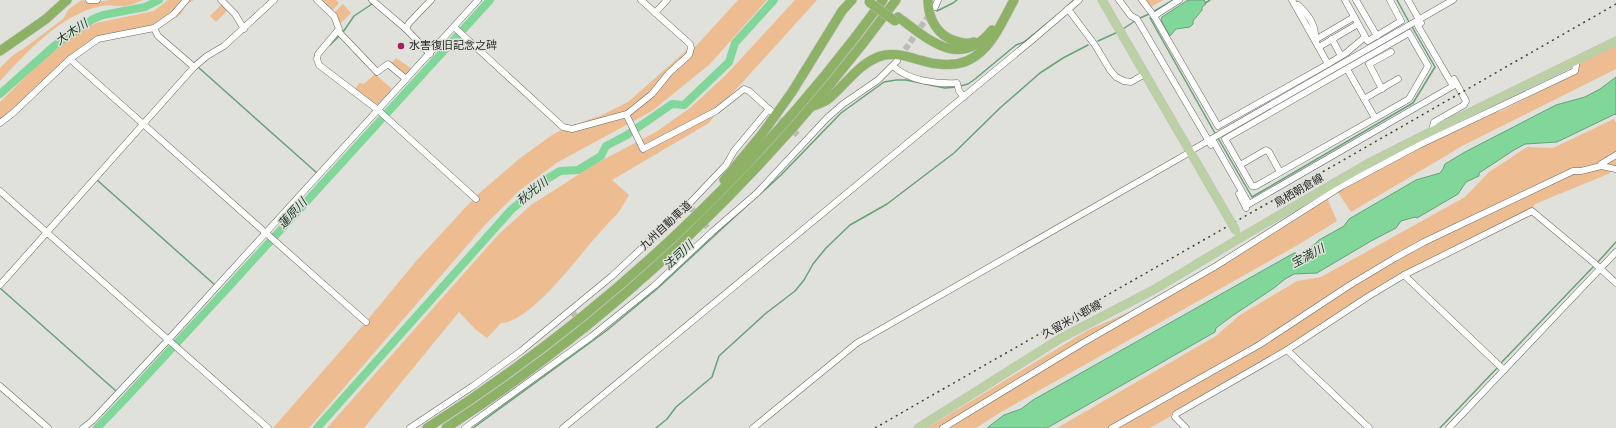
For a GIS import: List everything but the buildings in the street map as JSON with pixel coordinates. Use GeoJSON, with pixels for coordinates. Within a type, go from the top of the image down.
{"type":"FeatureCollection","features":[{"type":"Feature","properties":{"kind":"highway"},"geometry":{"type":"LineString","coordinates":[[0,51],[46,19],[67,0]]}},
{"type":"Feature","properties":{"kind":"highway"},"geometry":{"type":"LineString","coordinates":[[691,210],[762,134],[792,92],[842,11],[852,0]]}},
{"type":"Feature","properties":{"kind":"highway","name":"九州自動車道"},"geometry":{"type":"LineString","coordinates":[[427,428],[543,347],[616,288],[691,210],[727,185],[832,67],[884,0]]}},
{"type":"Feature","properties":{"kind":"highway","name":"九州自動車道"},"geometry":{"type":"LineString","coordinates":[[446,428],[509,385],[549,355],[613,304],[650,272],[735,191],[812,106],[849,62],[896,0]]}},
{"type":"Feature","properties":{"kind":"highway"},"geometry":{"type":"LineString","coordinates":[[928,0],[928,7],[935,26],[940,33],[949,39],[971,44],[984,39]]}},
{"type":"Feature","properties":{"kind":"highway"},"geometry":{"type":"LineString","coordinates":[[871,1],[932,42],[944,48],[956,50],[968,48],[984,39],[995,26],[1009,0]]}},
{"type":"Feature","properties":{"kind":"highway"},"geometry":{"type":"LineString","coordinates":[[812,106],[826,101],[860,68],[878,57],[888,54],[895,54],[939,64],[961,64],[979,54],[990,42],[1014,0]]}},
{"type":"Feature","properties":{"kind":"highway"},"geometry":{"type":"LineString","coordinates":[[897,19],[928,46],[943,53],[957,55],[975,51],[988,41],[997,30]]}},
{"type":"Feature","properties":{"kind":"main road"},"geometry":{"type":"LineString","coordinates":[[1102,0],[1238,234]]}},
{"type":"Feature","properties":{"kind":"main road","name":"鳥栖朝倉線"},"geometry":{"type":"LineString","coordinates":[[1238,234],[1369,163],[1616,41]]}},
{"type":"Feature","properties":{"kind":"main road","name":"久留米小郡線"},"geometry":{"type":"LineString","coordinates":[[918,428],[1061,338],[1154,289],[1238,234]]}},
{"type":"Feature","properties":{"kind":"street"},"geometry":{"type":"LineString","coordinates":[[89,0],[97,0]]}},
{"type":"Feature","properties":{"kind":"street"},"geometry":{"type":"LineString","coordinates":[[0,123],[13,113],[70,59],[98,39],[154,28],[174,14],[186,0]]}},
{"type":"Feature","properties":{"kind":"street"},"geometry":{"type":"LineString","coordinates":[[221,0],[235,14],[244,29]]}},
{"type":"Feature","properties":{"kind":"street"},"geometry":{"type":"LineString","coordinates":[[0,285],[194,67],[207,56],[224,46],[274,0]]}},
{"type":"Feature","properties":{"kind":"street"},"geometry":{"type":"LineString","coordinates":[[317,0],[334,16],[338,23],[339,29],[318,54],[317,59],[319,65],[378,110],[476,199]]}},
{"type":"Feature","properties":{"kind":"street"},"geometry":{"type":"LineString","coordinates":[[372,0],[406,29],[430,54]]}},
{"type":"Feature","properties":{"kind":"street"},"geometry":{"type":"LineString","coordinates":[[406,29],[409,23],[431,0]]}},
{"type":"Feature","properties":{"kind":"street"},"geometry":{"type":"LineString","coordinates":[[83,428],[92,421],[168,340],[478,0]]}},
{"type":"Feature","properties":{"kind":"street"},"geometry":{"type":"LineString","coordinates":[[454,27],[563,127],[572,129],[627,116],[652,94],[690,52],[690,44],[641,0]]}},
{"type":"Feature","properties":{"kind":"street"},"geometry":{"type":"LineString","coordinates":[[655,13],[668,0]]}},
{"type":"Feature","properties":{"kind":"street"},"geometry":{"type":"LineString","coordinates":[[935,7],[938,0]]}},
{"type":"Feature","properties":{"kind":"street"},"geometry":{"type":"LineString","coordinates":[[563,428],[964,97],[1079,0]]}},
{"type":"Feature","properties":{"kind":"street"},"geometry":{"type":"LineString","coordinates":[[1119,0],[1131,16],[1137,19],[1249,204],[1453,86],[1442,63]]}},
{"type":"Feature","properties":{"kind":"street"},"geometry":{"type":"LineString","coordinates":[[1142,0],[1154,16],[1218,126],[1328,64],[1367,39],[1377,36],[1401,21],[1390,0]]}},
{"type":"Feature","properties":{"kind":"street"},"geometry":{"type":"LineString","coordinates":[[1154,16],[1179,0]]}},
{"type":"Feature","properties":{"kind":"street"},"geometry":{"type":"LineString","coordinates":[[1344,0],[1375,53]]}},
{"type":"Feature","properties":{"kind":"street"},"geometry":{"type":"LineString","coordinates":[[1356,0],[1377,36]]}},
{"type":"Feature","properties":{"kind":"street"},"geometry":{"type":"LineString","coordinates":[[1408,0],[1419,23],[1466,102],[1464,105],[1434,122],[1432,131]]}},
{"type":"Feature","properties":{"kind":"street"},"geometry":{"type":"LineString","coordinates":[[1194,150],[1371,47],[1419,23],[1453,0]]}},
{"type":"Feature","properties":{"kind":"street"},"geometry":{"type":"LineString","coordinates":[[1294,1],[1328,64]]}},
{"type":"Feature","properties":{"kind":"street"},"geometry":{"type":"LineString","coordinates":[[1068,10],[1095,45],[1116,77],[1124,81],[1131,82],[1145,74]]}},
{"type":"Feature","properties":{"kind":"street"},"geometry":{"type":"LineString","coordinates":[[1315,40],[1354,17]]}},
{"type":"Feature","properties":{"kind":"street"},"geometry":{"type":"LineString","coordinates":[[1319,47],[1358,24]]}},
{"type":"Feature","properties":{"kind":"street"},"geometry":{"type":"LineString","coordinates":[[154,28],[158,36],[194,67]]}},
{"type":"Feature","properties":{"kind":"street"},"geometry":{"type":"LineString","coordinates":[[338,30],[377,72],[388,64],[406,79]]}},
{"type":"Feature","properties":{"kind":"street"},"geometry":{"type":"LineString","coordinates":[[1409,33],[1428,66],[1409,99],[1254,187],[1252,186],[1225,139],[1375,53],[1409,33]]}},
{"type":"Feature","properties":{"kind":"street"},"geometry":{"type":"LineString","coordinates":[[1332,39],[1341,56]]}},
{"type":"Feature","properties":{"kind":"street"},"geometry":{"type":"LineString","coordinates":[[1382,88],[1369,64],[1391,52]]}},
{"type":"Feature","properties":{"kind":"street"},"geometry":{"type":"LineString","coordinates":[[70,59],[366,322]]}},
{"type":"Feature","properties":{"kind":"street"},"geometry":{"type":"LineString","coordinates":[[943,428],[1068,351],[1216,266],[1342,186],[1419,145],[1575,71],[1577,60]]}},
{"type":"Feature","properties":{"kind":"street"},"geometry":{"type":"LineString","coordinates":[[465,428],[654,286],[710,230],[757,193],[833,113],[843,104],[878,80],[895,63],[898,71],[927,81],[937,83],[957,83],[959,91],[964,97]]}},
{"type":"Feature","properties":{"kind":"street"},"geometry":{"type":"LineString","coordinates":[[1347,69],[1375,118]]}},
{"type":"Feature","properties":{"kind":"street"},"geometry":{"type":"LineString","coordinates":[[1364,99],[1398,79]]}},
{"type":"Feature","properties":{"kind":"street"},"geometry":{"type":"LineString","coordinates":[[410,428],[509,360],[573,312],[612,276],[691,210],[726,166],[734,151],[771,111],[749,91],[744,89],[716,111],[644,149],[627,116]]}},
{"type":"Feature","properties":{"kind":"street"},"geometry":{"type":"LineString","coordinates":[[800,137],[806,142]]}},
{"type":"Feature","properties":{"kind":"street"},"geometry":{"type":"LineString","coordinates":[[1210,140],[1246,208]]}},
{"type":"Feature","properties":{"kind":"street"},"geometry":{"type":"LineString","coordinates":[[1240,165],[1266,150],[1280,172]]}},
{"type":"Feature","properties":{"kind":"street"},"geometry":{"type":"LineString","coordinates":[[753,428],[857,343],[1185,155]]}},
{"type":"Feature","properties":{"kind":"street"},"geometry":{"type":"LineString","coordinates":[[1602,166],[1601,164],[1616,155]]}},
{"type":"Feature","properties":{"kind":"street"},"geometry":{"type":"LineString","coordinates":[[1112,428],[1259,345],[1366,275],[1424,242],[1573,171],[1581,171],[1602,166],[1616,169]]}},
{"type":"Feature","properties":{"kind":"street"},"geometry":{"type":"LineString","coordinates":[[0,190],[268,428]]}},
{"type":"Feature","properties":{"kind":"street"},"geometry":{"type":"LineString","coordinates":[[1186,428],[1175,417],[1176,414],[1287,350],[1369,296],[1404,275],[1532,211],[1616,284]]}},
{"type":"Feature","properties":{"kind":"street"},"geometry":{"type":"LineString","coordinates":[[1449,428],[1501,367],[1597,266],[1616,252]]}},
{"type":"Feature","properties":{"kind":"street"},"geometry":{"type":"LineString","coordinates":[[1404,275],[1501,367]]}},
{"type":"Feature","properties":{"kind":"street"},"geometry":{"type":"LineString","coordinates":[[1287,350],[1369,428]]}},
{"type":"Feature","properties":{"kind":"street"},"geometry":{"type":"LineString","coordinates":[[0,386],[48,428]]}},
{"type":"Feature","properties":{"kind":"shaded area"},"geometry":{"type":"Polygon","coordinates":[[[82,0],[91,3],[110,0],[143,0],[126,6],[101,6],[72,17],[33,46],[0,81],[0,68],[8,60],[63,19],[69,9],[82,0]]]}},
{"type":"Feature","properties":{"kind":"shaded area"},"geometry":{"type":"Polygon","coordinates":[[[168,0],[194,0],[187,4],[181,14],[160,28],[153,26],[99,37],[0,120],[0,102],[46,57],[81,31],[96,23],[154,11],[168,0]]]}},
{"type":"Feature","properties":{"kind":"shaded area"},"geometry":{"type":"Polygon","coordinates":[[[324,0],[336,0],[339,3],[332,11],[322,2],[324,0]]]}},
{"type":"Feature","properties":{"kind":"shaded area"},"geometry":{"type":"Polygon","coordinates":[[[738,0],[767,0],[710,64],[652,111],[558,162],[520,190],[484,226],[309,428],[273,428],[365,323],[417,260],[476,196],[519,159],[552,135],[563,129],[602,115],[628,102],[687,50],[696,46],[738,0]]]}},
{"type":"Feature","properties":{"kind":"shaded area"},"geometry":{"type":"Polygon","coordinates":[[[795,0],[817,0],[731,95],[709,123],[612,180],[629,195],[622,207],[564,275],[538,302],[525,313],[512,320],[501,323],[487,338],[475,329],[459,312],[364,428],[327,428],[498,235],[531,205],[595,164],[656,132],[690,108],[726,75],[795,0]]]}},
{"type":"Feature","properties":{"kind":"shaded area"},"geometry":{"type":"Polygon","coordinates":[[[1146,0],[1163,0],[1151,7],[1146,0]]]}},
{"type":"Feature","properties":{"kind":"shaded area"},"geometry":{"type":"Polygon","coordinates":[[[222,4],[228,10],[216,22],[210,16],[222,4]]]}},
{"type":"Feature","properties":{"kind":"shaded area"},"geometry":{"type":"Polygon","coordinates":[[[343,4],[351,13],[341,23],[334,13],[343,4]]]}},
{"type":"Feature","properties":{"kind":"shaded area"},"geometry":{"type":"Polygon","coordinates":[[[1616,46],[1616,69],[1464,145],[1351,212],[1337,191],[1383,160],[1494,104],[1499,112],[1576,73],[1579,64],[1616,46]]]}},
{"type":"Feature","properties":{"kind":"shaded area"},"geometry":{"type":"Polygon","coordinates":[[[396,58],[412,69],[406,77],[390,65],[396,58]]]}},
{"type":"Feature","properties":{"kind":"shaded area"},"geometry":{"type":"Polygon","coordinates":[[[375,74],[393,90],[380,105],[374,104],[355,90],[359,83],[364,84],[375,74]]]}},
{"type":"Feature","properties":{"kind":"shaded area"},"geometry":{"type":"Polygon","coordinates":[[[1614,119],[1616,123],[1616,168],[1608,174],[1535,204],[1532,209],[1401,275],[1228,383],[1173,412],[1171,416],[1150,428],[1057,428],[1216,336],[1240,315],[1297,281],[1321,277],[1465,197],[1489,172],[1527,147],[1553,148],[1614,119]]]}},
{"type":"Feature","properties":{"kind":"shaded area"},"geometry":{"type":"Polygon","coordinates":[[[1327,198],[1337,221],[1296,246],[1001,412],[976,428],[927,428],[1088,330],[1182,289],[1327,198]]]}},
{"type":"Feature","properties":{"kind":"water"},"geometry":{"type":"Polygon","coordinates":[[[1188,0],[1204,0],[1206,4],[1202,7],[1202,10],[1190,27],[1176,29],[1170,36],[1161,20],[1162,17],[1188,0]]]}},
{"type":"Feature","properties":{"kind":"water","name":"宝満川"},"geometry":{"type":"Polygon","coordinates":[[[1616,77],[1616,115],[1615,114],[1557,142],[1525,144],[1514,150],[1479,173],[1479,176],[1466,182],[1458,194],[1417,218],[1415,217],[1401,221],[1396,228],[1317,273],[1294,274],[1285,279],[1216,328],[1215,332],[1047,428],[987,428],[1004,415],[1021,409],[1033,400],[1294,253],[1296,253],[1295,257],[1304,254],[1319,240],[1344,226],[1349,219],[1416,180],[1440,173],[1445,164],[1465,152],[1556,105],[1585,97],[1600,89],[1616,77]]]}},
{"type":"Feature","properties":{"kind":"waterway","name":"大木川"},"geometry":{"type":"LineString","coordinates":[[0,94],[54,46],[93,19],[103,15],[145,7],[159,0]]}},
{"type":"Feature","properties":{"kind":"waterway"},"geometry":{"type":"LineString","coordinates":[[343,32],[354,16],[372,4],[369,0]]}},
{"type":"Feature","properties":{"kind":"waterway","name":"蓮原川"},"geometry":{"type":"LineString","coordinates":[[97,428],[224,292],[490,0]]}},
{"type":"Feature","properties":{"kind":"waterway","name":"秋光川"},"geometry":{"type":"LineString","coordinates":[[317,428],[511,210],[547,179],[560,171],[578,170],[601,156],[606,146],[627,135],[672,104],[684,105],[729,62],[735,43],[774,0]]}},
{"type":"Feature","properties":{"kind":"waterway"},"geometry":{"type":"LineString","coordinates":[[937,11],[957,0]]}},
{"type":"Feature","properties":{"kind":"waterway"},"geometry":{"type":"LineString","coordinates":[[1064,9],[1074,0]]}},
{"type":"Feature","properties":{"kind":"waterway"},"geometry":{"type":"LineString","coordinates":[[1153,12],[1173,0]]}},
{"type":"Feature","properties":{"kind":"waterway"},"geometry":{"type":"LineString","coordinates":[[1205,3],[1210,0]]}},
{"type":"Feature","properties":{"kind":"waterway"},"geometry":{"type":"LineString","coordinates":[[1397,0],[1409,22]]}},
{"type":"Feature","properties":{"kind":"waterway"},"geometry":{"type":"LineString","coordinates":[[960,86],[968,84],[975,79],[1016,45],[1024,42],[1061,12]]}},
{"type":"Feature","properties":{"kind":"waterway"},"geometry":{"type":"LineString","coordinates":[[40,18],[47,13]]}},
{"type":"Feature","properties":{"kind":"waterway"},"geometry":{"type":"LineString","coordinates":[[1138,19],[1149,14]]}},
{"type":"Feature","properties":{"kind":"waterway"},"geometry":{"type":"LineString","coordinates":[[1150,18],[1216,135]]}},
{"type":"Feature","properties":{"kind":"waterway"},"geometry":{"type":"LineString","coordinates":[[1123,29],[1135,21]]}},
{"type":"Feature","properties":{"kind":"waterway"},"geometry":{"type":"LineString","coordinates":[[1218,138],[1252,197],[1413,103],[1435,67],[1411,25]]}},
{"type":"Feature","properties":{"kind":"waterway"},"geometry":{"type":"LineString","coordinates":[[1098,41],[1118,32]]}},
{"type":"Feature","properties":{"kind":"waterway"},"geometry":{"type":"LineString","coordinates":[[330,45],[340,35]]}},
{"type":"Feature","properties":{"kind":"waterway"},"geometry":{"type":"LineString","coordinates":[[656,428],[667,419],[676,407],[712,377],[719,356],[765,314],[795,291],[826,248],[850,225],[887,204],[954,153],[1001,107],[1040,73],[1063,58],[1088,45]]}},
{"type":"Feature","properties":{"kind":"waterway"},"geometry":{"type":"LineString","coordinates":[[194,63],[204,55]]}},
{"type":"Feature","properties":{"kind":"waterway"},"geometry":{"type":"LineString","coordinates":[[198,67],[317,173]]}},
{"type":"Feature","properties":{"kind":"waterway","name":"法司川"},"geometry":{"type":"LineString","coordinates":[[760,194],[781,175],[841,113],[884,82],[906,80],[945,88],[957,87]]}},
{"type":"Feature","properties":{"kind":"waterway"},"geometry":{"type":"LineString","coordinates":[[97,180],[215,285]]}},
{"type":"Feature","properties":{"kind":"waterway","name":"法司川"},"geometry":{"type":"LineString","coordinates":[[473,428],[606,331],[658,288],[755,198]]}},
{"type":"Feature","properties":{"kind":"waterway"},"geometry":{"type":"LineString","coordinates":[[1597,263],[1616,242]]}},
{"type":"Feature","properties":{"kind":"waterway"},"geometry":{"type":"LineString","coordinates":[[1500,364],[1594,266]]}},
{"type":"Feature","properties":{"kind":"waterway"},"geometry":{"type":"LineString","coordinates":[[0,288],[116,391]]}},
{"type":"Feature","properties":{"kind":"waterway"},"geometry":{"type":"LineString","coordinates":[[1440,428],[1498,367]]}},
{"type":"Feature","properties":{"kind":"tunnel"},"geometry":{"type":"LineString","coordinates":[[900,57],[931,12]]}},
{"type":"Feature","properties":{"kind":"tunnel"},"geometry":{"type":"LineString","coordinates":[[773,113],[800,137]]}},
{"type":"Feature","properties":{"kind":"tunnel"},"geometry":{"type":"LineString","coordinates":[[692,209],[708,228]]}},
{"type":"Feature","properties":{"kind":"tunnel"},"geometry":{"type":"LineString","coordinates":[[573,313],[589,332]]}},
{"type":"Feature","properties":{"kind":"railway"},"geometry":{"type":"LineString","coordinates":[[875,428],[1616,4]]}},
{"type":"Feature","properties":{"kind":"place","name":"水害復旧記念之碑"},"geometry":{"type":"Point","coordinates":[401,46]}}]}
